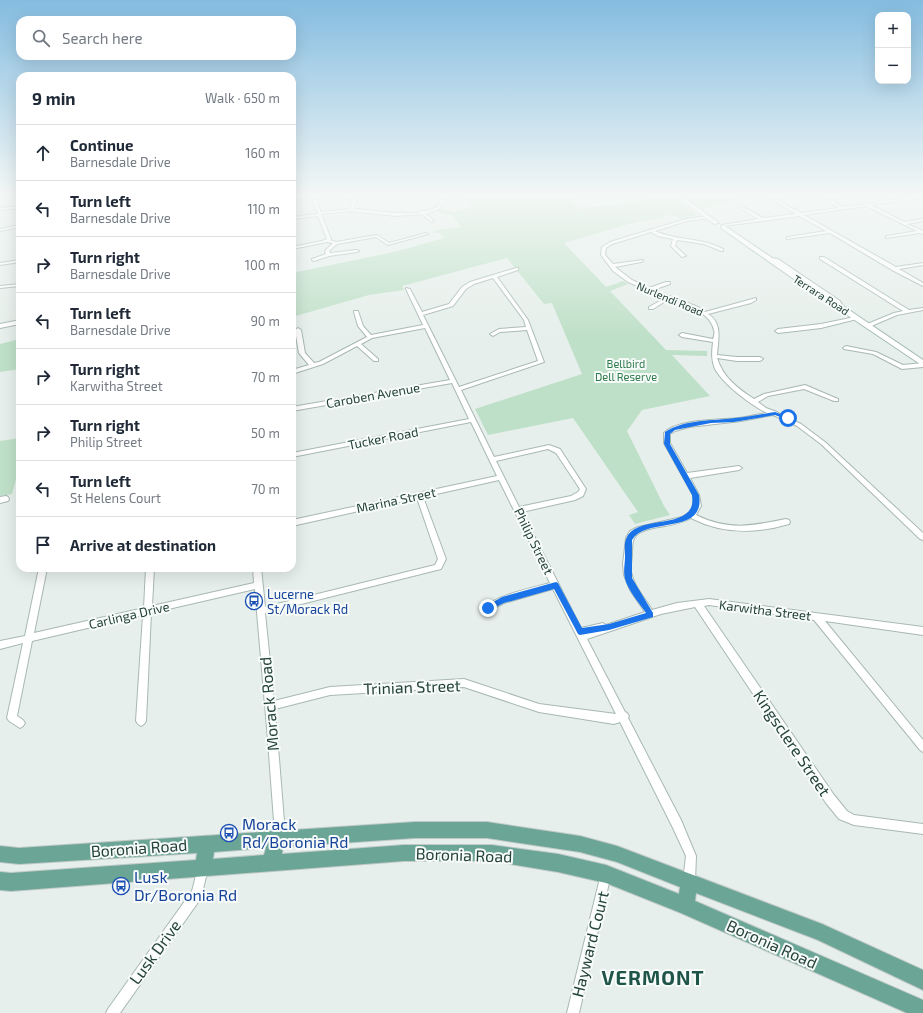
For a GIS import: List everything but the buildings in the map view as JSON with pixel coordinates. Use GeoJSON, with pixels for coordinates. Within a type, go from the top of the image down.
{"type":"FeatureCollection","features":[{"type":"Feature","properties":{"kind":"main road","name":"Terrara Road"},"geometry":{"type":"LineString","coordinates":[[744,241],[923,364]]}},
{"type":"Feature","properties":{"kind":"main road","name":"Boronia Road"},"geometry":{"type":"LineString","coordinates":[[0,854],[19,856],[415,830],[487,830],[580,844],[617,854],[822,933],[923,980]]}},
{"type":"Feature","properties":{"kind":"main road"},"geometry":{"type":"LineString","coordinates":[[271,864],[276,839]]}},
{"type":"Feature","properties":{"kind":"main road"},"geometry":{"type":"LineString","coordinates":[[203,868],[207,844]]}},
{"type":"Feature","properties":{"kind":"main road","name":"Boronia Road"},"geometry":{"type":"LineString","coordinates":[[0,881],[11,882],[271,864],[404,853],[492,853],[558,863],[606,874],[686,906],[923,1010]]}},
{"type":"Feature","properties":{"kind":"main road"},"geometry":{"type":"LineString","coordinates":[[686,906],[689,881]]}},
{"type":"Feature","properties":{"kind":"street"},"geometry":{"type":"LineString","coordinates":[[296,247],[327,241]]}},
{"type":"Feature","properties":{"kind":"street"},"geometry":{"type":"LineString","coordinates":[[329,241],[336,243],[346,241]]}},
{"type":"Feature","properties":{"kind":"street"},"geometry":{"type":"LineString","coordinates":[[383,241],[388,246],[403,241]]}},
{"type":"Feature","properties":{"kind":"street","name":"Nurlendi Road"},"geometry":{"type":"LineString","coordinates":[[617,241],[604,247],[603,255],[611,266],[630,281],[705,312],[716,325],[714,356]]}},
{"type":"Feature","properties":{"kind":"street"},"geometry":{"type":"LineString","coordinates":[[674,241],[673,246],[684,256]]}},
{"type":"Feature","properties":{"kind":"street"},"geometry":{"type":"LineString","coordinates":[[705,241],[713,243],[722,250]]}},
{"type":"Feature","properties":{"kind":"street"},"geometry":{"type":"LineString","coordinates":[[846,241],[923,285]]}},
{"type":"Feature","properties":{"kind":"street"},"geometry":{"type":"LineString","coordinates":[[328,255],[327,251],[336,243]]}},
{"type":"Feature","properties":{"kind":"street"},"geometry":{"type":"LineString","coordinates":[[314,260],[328,255],[358,251]]}},
{"type":"Feature","properties":{"kind":"street"},"geometry":{"type":"LineString","coordinates":[[822,258],[908,312]]}},
{"type":"Feature","properties":{"kind":"street"},"geometry":{"type":"LineString","coordinates":[[611,266],[641,260]]}},
{"type":"Feature","properties":{"kind":"street"},"geometry":{"type":"LineString","coordinates":[[0,264],[16,262]]}},
{"type":"Feature","properties":{"kind":"street"},"geometry":{"type":"LineString","coordinates":[[894,268],[923,264]]}},
{"type":"Feature","properties":{"kind":"street"},"geometry":{"type":"LineString","coordinates":[[421,314],[451,305],[468,286],[516,269]]}},
{"type":"Feature","properties":{"kind":"street"},"geometry":{"type":"LineString","coordinates":[[458,388],[541,362],[526,320],[494,276]]}},
{"type":"Feature","properties":{"kind":"street"},"geometry":{"type":"LineString","coordinates":[[649,290],[668,283]]}},
{"type":"Feature","properties":{"kind":"street"},"geometry":{"type":"LineString","coordinates":[[0,287],[16,285]]}},
{"type":"Feature","properties":{"kind":"street","name":"Philip Street"},"geometry":{"type":"LineString","coordinates":[[408,289],[501,477],[624,716],[688,847],[691,864],[689,881]]}},
{"type":"Feature","properties":{"kind":"street"},"geometry":{"type":"LineString","coordinates":[[651,308],[669,297]]}},
{"type":"Feature","properties":{"kind":"street"},"geometry":{"type":"LineString","coordinates":[[705,312],[749,302],[754,299]]}},
{"type":"Feature","properties":{"kind":"street"},"geometry":{"type":"LineString","coordinates":[[867,326],[908,312],[923,309]]}},
{"type":"Feature","properties":{"kind":"street"},"geometry":{"type":"LineString","coordinates":[[356,312],[360,326],[370,337]]}},
{"type":"Feature","properties":{"kind":"street"},"geometry":{"type":"LineString","coordinates":[[778,330],[821,326],[855,318]]}},
{"type":"Feature","properties":{"kind":"street"},"geometry":{"type":"LineString","coordinates":[[0,326],[16,323]]}},
{"type":"Feature","properties":{"kind":"street"},"geometry":{"type":"LineString","coordinates":[[296,371],[313,366],[370,337],[426,326]]}},
{"type":"Feature","properties":{"kind":"street"},"geometry":{"type":"LineString","coordinates":[[493,334],[500,331],[529,328]]}},
{"type":"Feature","properties":{"kind":"street"},"geometry":{"type":"LineString","coordinates":[[298,330],[302,353],[313,366]]}},
{"type":"Feature","properties":{"kind":"street"},"geometry":{"type":"LineString","coordinates":[[682,335],[716,341]]}},
{"type":"Feature","properties":{"kind":"street"},"geometry":{"type":"LineString","coordinates":[[357,343],[376,360]]}},
{"type":"Feature","properties":{"kind":"street"},"geometry":{"type":"LineString","coordinates":[[846,348],[874,352],[902,367],[923,364]]}},
{"type":"Feature","properties":{"kind":"street"},"geometry":{"type":"LineString","coordinates":[[760,359],[737,359],[714,356],[718,369],[735,389],[754,403],[799,424],[823,443],[923,537]]}},
{"type":"Feature","properties":{"kind":"street","name":"Caroben Avenue"},"geometry":{"type":"LineString","coordinates":[[296,409],[454,381]]}},
{"type":"Feature","properties":{"kind":"street"},"geometry":{"type":"LineString","coordinates":[[754,403],[766,395],[805,387],[836,400]]}},
{"type":"Feature","properties":{"kind":"street"},"geometry":{"type":"LineString","coordinates":[[754,403],[760,414],[754,418]]}},
{"type":"Feature","properties":{"kind":"street"},"geometry":{"type":"LineString","coordinates":[[651,615],[629,578],[629,540],[632,534],[641,529],[683,520],[696,508],[697,499],[667,444],[666,436],[669,431],[711,421],[754,418],[775,413]]}},
{"type":"Feature","properties":{"kind":"street","name":"Tucker Road"},"geometry":{"type":"LineString","coordinates":[[296,454],[473,420]]}},
{"type":"Feature","properties":{"kind":"street"},"geometry":{"type":"LineString","coordinates":[[493,459],[549,447],[558,450],[583,489],[581,494],[573,498],[518,510]]}},
{"type":"Feature","properties":{"kind":"street"},"geometry":{"type":"LineString","coordinates":[[685,476],[739,468]]}},
{"type":"Feature","properties":{"kind":"street","name":"Marina Street"},"geometry":{"type":"LineString","coordinates":[[296,522],[501,477]]}},
{"type":"Feature","properties":{"kind":"street"},"geometry":{"type":"LineString","coordinates":[[261,611],[432,569],[441,563],[442,559],[419,495]]}},
{"type":"Feature","properties":{"kind":"street"},"geometry":{"type":"LineString","coordinates":[[690,515],[715,526],[735,530],[786,522]]}},
{"type":"Feature","properties":{"kind":"street"},"geometry":{"type":"LineString","coordinates":[[20,723],[12,718],[30,638],[42,572]]}},
{"type":"Feature","properties":{"kind":"street"},"geometry":{"type":"LineString","coordinates":[[141,721],[150,572]]}},
{"type":"Feature","properties":{"kind":"street","name":"Morack Road"},"geometry":{"type":"LineString","coordinates":[[257,572],[270,706],[278,821],[276,839]]}},
{"type":"Feature","properties":{"kind":"street","name":"Carlinga Drive"},"geometry":{"type":"LineString","coordinates":[[0,645],[258,585]]}},
{"type":"Feature","properties":{"kind":"street"},"geometry":{"type":"LineString","coordinates":[[488,608],[502,600],[556,585]]}},
{"type":"Feature","properties":{"kind":"street","name":"Karwitha Street"},"geometry":{"type":"LineString","coordinates":[[582,634],[697,603],[709,602],[923,631]]}},
{"type":"Feature","properties":{"kind":"street","name":"Kingsclere Street"},"geometry":{"type":"LineString","coordinates":[[697,603],[830,799],[843,815],[854,820],[923,829]]}},
{"type":"Feature","properties":{"kind":"street"},"geometry":{"type":"LineString","coordinates":[[816,616],[923,747]]}},
{"type":"Feature","properties":{"kind":"street","name":"Trinian Street"},"geometry":{"type":"LineString","coordinates":[[270,706],[330,691],[464,683],[539,708],[608,718],[624,716]]}},
{"type":"Feature","properties":{"kind":"street","name":"Lusk Drive"},"geometry":{"type":"LineString","coordinates":[[112,1013],[197,894],[203,868]]}},
{"type":"Feature","properties":{"kind":"street","name":"Hayward Court"},"geometry":{"type":"LineString","coordinates":[[573,1013],[606,874]]}},
{"type":"Feature","properties":{"kind":"green space","name":"Bellbird Dell Reserve"},"geometry":{"type":"Polygon","coordinates":[[[432,241],[570,241],[564,243],[606,287],[623,281],[628,284],[610,291],[666,350],[707,351],[707,356],[672,355],[710,396],[642,410],[627,431],[664,506],[670,515],[635,524],[629,515],[638,512],[573,418],[488,435],[475,409],[582,374],[552,303],[544,304],[507,258],[402,286],[404,290],[369,295],[296,316],[296,272],[394,252],[432,241]]]}},
{"type":"Feature","properties":{"kind":"green space"},"geometry":{"type":"Polygon","coordinates":[[[16,340],[16,370],[0,372],[0,344],[16,340]]]}},
{"type":"Feature","properties":{"kind":"green space"},"geometry":{"type":"Polygon","coordinates":[[[16,439],[16,479],[12,494],[0,496],[0,441],[16,439]]]}},
{"type":"Feature","properties":{"kind":"place","name":"Lucerne St/Morack Rd"},"geometry":{"type":"Point","coordinates":[254,601]}},
{"type":"Feature","properties":{"kind":"place","name":"Morack Rd/Boronia Rd"},"geometry":{"type":"Point","coordinates":[229,833]}},
{"type":"Feature","properties":{"kind":"place","name":"Lusk Dr/Boronia Rd"},"geometry":{"type":"Point","coordinates":[121,886]}},
{"type":"Feature","properties":{"kind":"district","name":"VERMONT"},"geometry":{"type":"Point","coordinates":[653,978]}},
{"type":"Feature","properties":{"kind":"route"},"geometry":{"type":"LineString","coordinates":[[488,608],[502,600],[556,585],[580,632],[593,628],[609,627],[651,615],[629,578],[629,540],[632,534],[641,529],[683,520],[693,512],[697,503],[696,495],[667,444],[667,433],[673,429],[711,421],[754,418],[775,413],[788,418]]}}]}
